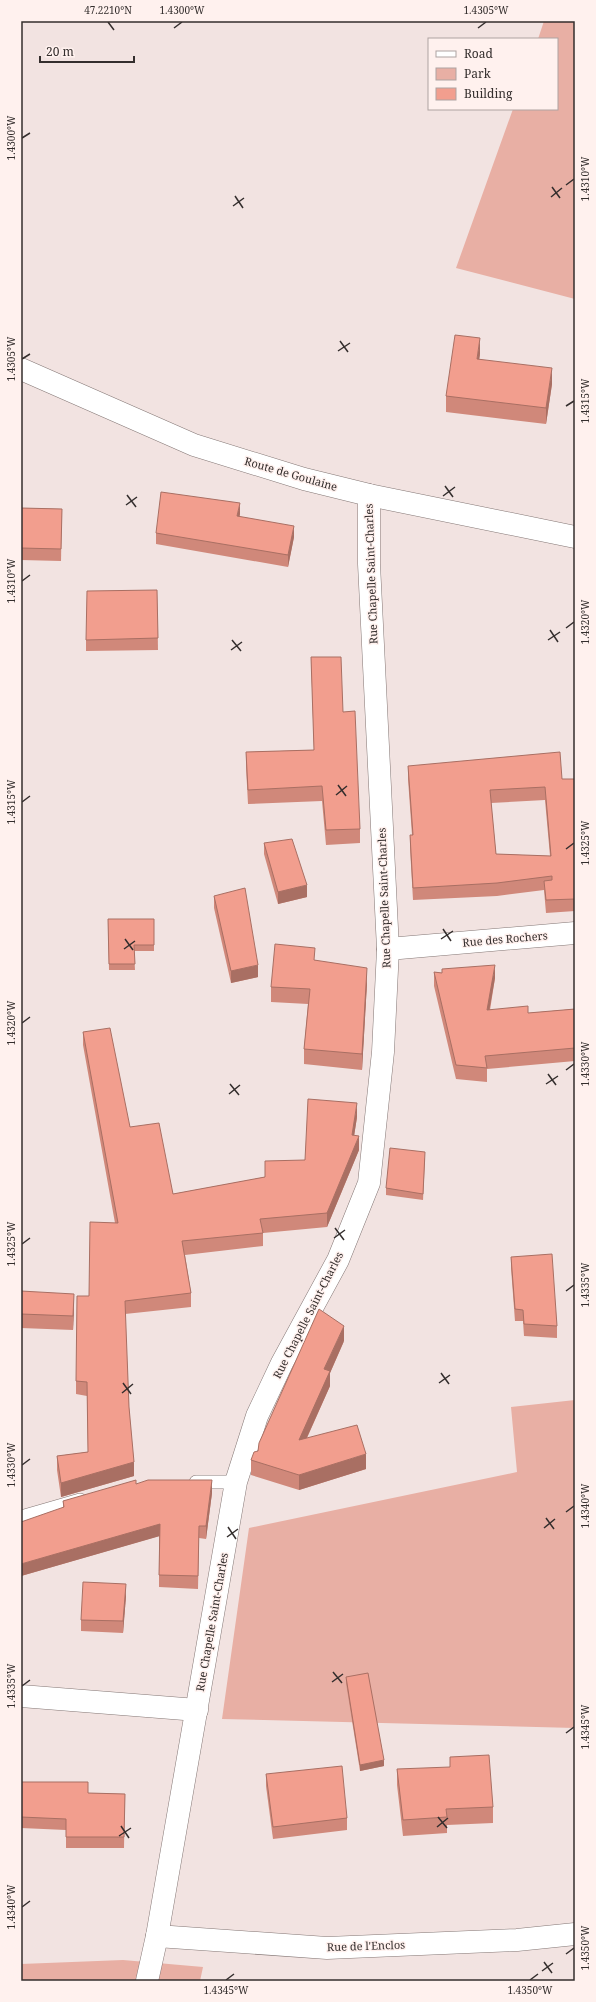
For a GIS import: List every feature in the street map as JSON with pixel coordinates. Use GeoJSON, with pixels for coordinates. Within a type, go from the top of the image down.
{"type":"FeatureCollection","features":[{"type":"Feature","properties":{"kind":"street","name":"Route de Goulaine"},"geometry":{"type":"LineString","coordinates":[[21,369],[194,445],[304,479],[369,495],[575,537]]}},
{"type":"Feature","properties":{"kind":"street","name":"Rue Chapelle Saint-Charles"},"geometry":{"type":"LineString","coordinates":[[147,1981],[157,1936],[236,1482],[257,1416],[282,1363],[338,1260],[369,1183],[383,1052],[388,949],[370,572],[369,495]]}},
{"type":"Feature","properties":{"kind":"street","name":"Rue des Rochers"},"geometry":{"type":"LineString","coordinates":[[388,949],[575,933]]}},
{"type":"Feature","properties":{"kind":"street"},"geometry":{"type":"LineString","coordinates":[[21,1696],[197,1710]]}},
{"type":"Feature","properties":{"kind":"street","name":"Rue de l'Enclos"},"geometry":{"type":"LineString","coordinates":[[157,1936],[327,1948],[517,1940],[575,1934]]}},
{"type":"Feature","properties":{"kind":"lane"},"geometry":{"type":"LineString","coordinates":[[183,1482],[236,1482]]}},
{"type":"Feature","properties":{"kind":"lane"},"geometry":{"type":"LineString","coordinates":[[21,1517],[94,1496]]}},
{"type":"Feature","properties":{"kind":"green space"},"geometry":{"type":"Polygon","coordinates":[[[544,21],[575,21],[575,299],[456,268],[513,110],[558,110],[558,38],[538,38],[544,21]]]}},
{"type":"Feature","properties":{"kind":"green space"},"geometry":{"type":"Polygon","coordinates":[[[575,1400],[575,1728],[222,1719],[249,1528],[517,1472],[511,1407],[575,1400]]]}},
{"type":"Feature","properties":{"kind":"green space"},"geometry":{"type":"Polygon","coordinates":[[[123,1960],[203,1967],[200,1981],[21,1981],[21,1964],[123,1960]]]}},
{"type":"Feature","properties":{"kind":"building"},"geometry":{"type":"Polygon","coordinates":[[[455,335],[480,338],[477,359],[552,368],[546,408],[446,396],[455,335]]]}},
{"type":"Feature","properties":{"kind":"building"},"geometry":{"type":"Polygon","coordinates":[[[161,492],[240,503],[237,516],[294,526],[288,555],[156,533],[161,492]]]}},
{"type":"Feature","properties":{"kind":"building"},"geometry":{"type":"Polygon","coordinates":[[[21,508],[62,509],[61,549],[21,548],[21,508]]]}},
{"type":"Feature","properties":{"kind":"building"},"geometry":{"type":"Polygon","coordinates":[[[157,590],[158,638],[86,640],[87,591],[157,590]]]}},
{"type":"Feature","properties":{"kind":"building"},"geometry":{"type":"Polygon","coordinates":[[[311,657],[341,657],[343,712],[355,711],[360,829],[326,830],[322,786],[248,790],[246,752],[314,750],[311,657]]]}},
{"type":"Feature","properties":{"kind":"building"},"geometry":{"type":"Polygon","coordinates":[[[560,752],[562,779],[575,779],[575,899],[546,900],[544,881],[552,880],[552,876],[497,883],[413,888],[410,835],[413,835],[408,766],[560,752]],[[545,787],[490,790],[496,854],[551,856],[545,787]]]}},
{"type":"Feature","properties":{"kind":"building"},"geometry":{"type":"Polygon","coordinates":[[[292,839],[307,885],[278,892],[264,843],[292,839]]]}},
{"type":"Feature","properties":{"kind":"building"},"geometry":{"type":"Polygon","coordinates":[[[245,888],[258,965],[231,971],[214,896],[245,888]]]}},
{"type":"Feature","properties":{"kind":"building"},"geometry":{"type":"Polygon","coordinates":[[[108,919],[154,919],[154,945],[134,945],[135,964],[109,964],[108,919]]]}},
{"type":"Feature","properties":{"kind":"building"},"geometry":{"type":"Polygon","coordinates":[[[275,944],[315,948],[314,960],[367,968],[362,1054],[304,1049],[310,989],[271,987],[275,944]]]}},
{"type":"Feature","properties":{"kind":"building"},"geometry":{"type":"Polygon","coordinates":[[[495,965],[487,1010],[528,1006],[528,1013],[575,1009],[575,1048],[485,1056],[487,1068],[456,1065],[434,972],[442,973],[442,969],[495,965]]]}},
{"type":"Feature","properties":{"kind":"building"},"geometry":{"type":"Polygon","coordinates":[[[110,1028],[130,1127],[159,1123],[173,1194],[265,1177],[265,1161],[305,1160],[308,1099],[357,1103],[352,1135],[359,1136],[327,1213],[260,1219],[263,1233],[182,1241],[191,1293],[125,1301],[129,1407],[134,1462],[61,1483],[57,1456],[88,1452],[87,1382],[76,1381],[77,1296],[89,1296],[90,1222],[118,1223],[83,1032],[110,1028]]]}},
{"type":"Feature","properties":{"kind":"building"},"geometry":{"type":"Polygon","coordinates":[[[390,1148],[425,1152],[423,1194],[386,1188],[390,1148]]]}},
{"type":"Feature","properties":{"kind":"building"},"geometry":{"type":"Polygon","coordinates":[[[552,1254],[557,1326],[524,1324],[523,1310],[515,1309],[511,1257],[552,1254]]]}},
{"type":"Feature","properties":{"kind":"building"},"geometry":{"type":"Polygon","coordinates":[[[21,1291],[74,1294],[73,1316],[21,1314],[21,1291]]]}},
{"type":"Feature","properties":{"kind":"building"},"geometry":{"type":"Polygon","coordinates":[[[319,1309],[344,1326],[324,1369],[330,1371],[299,1440],[357,1425],[366,1454],[299,1475],[251,1460],[254,1452],[258,1451],[259,1443],[319,1309]]]}},
{"type":"Feature","properties":{"kind":"building"},"geometry":{"type":"Polygon","coordinates":[[[136,1480],[136,1484],[148,1480],[212,1480],[206,1526],[199,1526],[198,1576],[159,1575],[160,1524],[21,1564],[21,1522],[64,1507],[63,1501],[136,1480]]]}},
{"type":"Feature","properties":{"kind":"building"},"geometry":{"type":"Polygon","coordinates":[[[83,1582],[126,1584],[123,1621],[81,1620],[83,1582]]]}},
{"type":"Feature","properties":{"kind":"building"},"geometry":{"type":"Polygon","coordinates":[[[368,1673],[384,1760],[360,1765],[346,1677],[368,1673]]]}},
{"type":"Feature","properties":{"kind":"building"},"geometry":{"type":"Polygon","coordinates":[[[489,1755],[493,1807],[446,1809],[447,1817],[403,1820],[397,1769],[450,1767],[450,1757],[489,1755]]]}},
{"type":"Feature","properties":{"kind":"building"},"geometry":{"type":"Polygon","coordinates":[[[342,1766],[347,1818],[273,1827],[266,1774],[342,1766]]]}},
{"type":"Feature","properties":{"kind":"building"},"geometry":{"type":"Polygon","coordinates":[[[21,1782],[88,1782],[88,1793],[125,1794],[124,1837],[66,1837],[66,1819],[21,1817],[21,1782]]]}}]}
